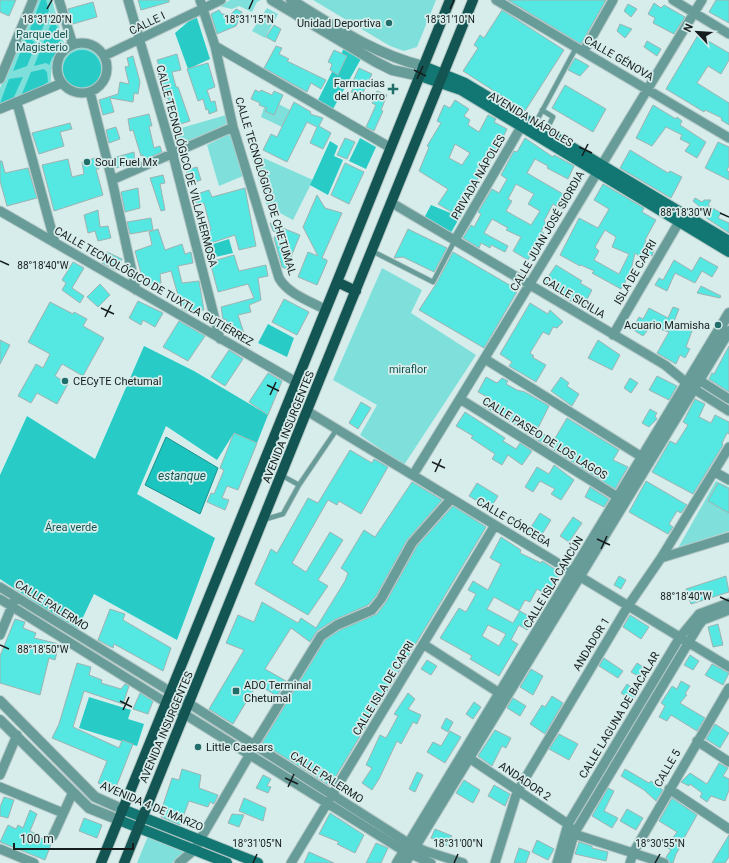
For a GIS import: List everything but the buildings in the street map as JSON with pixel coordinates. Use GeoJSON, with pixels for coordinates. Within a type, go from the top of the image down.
{"type":"FeatureCollection","features":[{"type":"Feature","properties":{"kind":"main road","name":"AVENIDA INSURGENTES"},"geometry":{"type":"LineString","coordinates":[[101,863],[326,310],[450,0]]}},
{"type":"Feature","properties":{"kind":"main road","name":"AVENIDA INSURGENTES"},"geometry":{"type":"LineString","coordinates":[[124,863],[142,816],[190,704],[281,475],[392,203],[472,0]]}},
{"type":"Feature","properties":{"kind":"main road","name":"AVENIDA NÁPOLES"},"geometry":{"type":"LineString","coordinates":[[422,71],[465,83],[544,135],[729,242]]}},
{"type":"Feature","properties":{"kind":"main road","name":"AVENIDA NÁPOLES"},"geometry":{"type":"LineString","coordinates":[[442,77],[521,127],[533,128]]}},
{"type":"Feature","properties":{"kind":"main road","name":"AVENIDA NÁPOLES"},"geometry":{"type":"LineString","coordinates":[[599,168],[679,222],[729,252]]}},
{"type":"Feature","properties":{"kind":"main road"},"geometry":{"type":"LineString","coordinates":[[337,282],[356,291]]}},
{"type":"Feature","properties":{"kind":"main road","name":"AVENIDA 4 DE MARZO"},"geometry":{"type":"LineString","coordinates":[[122,809],[258,863]]}},
{"type":"Feature","properties":{"kind":"main road"},"geometry":{"type":"LineString","coordinates":[[119,820],[227,863]]}},
{"type":"Feature","properties":{"kind":"street"},"geometry":{"type":"LineString","coordinates":[[0,79],[33,0]]}},
{"type":"Feature","properties":{"kind":"street"},"geometry":{"type":"LineString","coordinates":[[58,0],[73,45]]}},
{"type":"Feature","properties":{"kind":"street","name":"CALLE TECNOLÓGICO DE VILLAHERMOSA"},"geometry":{"type":"LineString","coordinates":[[128,0],[173,155],[220,339]]}},
{"type":"Feature","properties":{"kind":"street","name":"CALLE I"},"geometry":{"type":"LineString","coordinates":[[104,56],[139,40],[201,5],[221,0]]}},
{"type":"Feature","properties":{"kind":"street"},"geometry":{"type":"LineString","coordinates":[[272,0],[392,70],[422,71]]}},
{"type":"Feature","properties":{"kind":"street"},"geometry":{"type":"LineString","coordinates":[[291,0],[376,50],[422,71]]}},
{"type":"Feature","properties":{"kind":"street","name":"CALLE GÉNOVA"},"geometry":{"type":"LineString","coordinates":[[496,0],[729,138]]}},
{"type":"Feature","properties":{"kind":"street"},"geometry":{"type":"LineString","coordinates":[[580,50],[613,0]]}},
{"type":"Feature","properties":{"kind":"street"},"geometry":{"type":"LineString","coordinates":[[673,0],[729,34]]}},
{"type":"Feature","properties":{"kind":"street","name":"CALLE JUAN JOSÉ SIORDIA"},"geometry":{"type":"LineString","coordinates":[[413,475],[485,359],[599,168],[702,0]]}},
{"type":"Feature","properties":{"kind":"street","name":"CALLE TECNOLÓGICO DE CHETUMAL"},"geometry":{"type":"LineString","coordinates":[[201,5],[215,46],[233,127],[280,278],[284,285],[292,291],[326,310]]}},
{"type":"Feature","properties":{"kind":"street"},"geometry":{"type":"LineString","coordinates":[[80,43],[94,46],[104,56],[107,65],[106,73],[103,81],[97,88],[90,92],[74,92],[62,83],[59,76],[58,61],[67,49],[73,45],[80,43]]}},
{"type":"Feature","properties":{"kind":"street"},"geometry":{"type":"LineString","coordinates":[[215,46],[391,148]]}},
{"type":"Feature","properties":{"kind":"street"},"geometry":{"type":"LineString","coordinates":[[0,109],[62,83]]}},
{"type":"Feature","properties":{"kind":"street"},"geometry":{"type":"LineString","coordinates":[[90,92],[112,180],[136,290]]}},
{"type":"Feature","properties":{"kind":"street"},"geometry":{"type":"LineString","coordinates":[[17,103],[55,243]]}},
{"type":"Feature","properties":{"kind":"street"},"geometry":{"type":"LineString","coordinates":[[112,180],[173,155],[233,127]]}},
{"type":"Feature","properties":{"kind":"street","name":"PRIVADA NÁPOLES"},"geometry":{"type":"LineString","coordinates":[[455,240],[521,127]]}},
{"type":"Feature","properties":{"kind":"street","name":"CALLE SICILIA"},"geometry":{"type":"LineString","coordinates":[[392,203],[665,365],[729,411]]}},
{"type":"Feature","properties":{"kind":"street","name":"CALLE TECNOLÓGICO DE TUXTLA GUTIÉRREZ"},"geometry":{"type":"LineString","coordinates":[[0,211],[296,382]]}},
{"type":"Feature","properties":{"kind":"street","name":"ISLA DE CAPRI"},"geometry":{"type":"LineString","coordinates":[[613,335],[679,222]]}},
{"type":"Feature","properties":{"kind":"street","name":"CALLE ISLA CANCÚN"},"geometry":{"type":"LineString","coordinates":[[621,499],[642,457],[727,328],[729,313]]}},
{"type":"Feature","properties":{"kind":"street"},"geometry":{"type":"LineString","coordinates":[[485,359],[642,457]]}},
{"type":"Feature","properties":{"kind":"street","name":"CALLE SICILIA"},"geometry":{"type":"LineString","coordinates":[[690,382],[729,399]]}},
{"type":"Feature","properties":{"kind":"street","name":"CALLE ISLA CANCÚN"},"geometry":{"type":"LineString","coordinates":[[409,852],[690,382]]}},
{"type":"Feature","properties":{"kind":"street","name":"CALLE PASEO DE LOS LAGOS"},"geometry":{"type":"LineString","coordinates":[[460,399],[621,499]]}},
{"type":"Feature","properties":{"kind":"street","name":"CALLE CÓRCEGA"},"geometry":{"type":"LineString","coordinates":[[307,411],[729,667]]}},
{"type":"Feature","properties":{"kind":"street","name":"ANDADOR 1"},"geometry":{"type":"LineString","coordinates":[[495,863],[517,792],[628,606],[661,558],[729,447]]}},
{"type":"Feature","properties":{"kind":"street"},"geometry":{"type":"LineString","coordinates":[[715,472],[729,480]]}},
{"type":"Feature","properties":{"kind":"street"},"geometry":{"type":"LineString","coordinates":[[180,863],[194,850],[254,745],[322,636],[338,625],[372,610],[381,599],[412,543],[451,499]]}},
{"type":"Feature","properties":{"kind":"street","name":"CALLE ISLA DE CAPRI"},"geometry":{"type":"LineString","coordinates":[[291,863],[495,525]]}},
{"type":"Feature","properties":{"kind":"street"},"geometry":{"type":"LineString","coordinates":[[661,558],[729,537]]}},
{"type":"Feature","properties":{"kind":"street","name":"CALLE PALERMO"},"geometry":{"type":"LineString","coordinates":[[0,587],[190,704],[254,745],[330,799],[409,852],[431,863]]}},
{"type":"Feature","properties":{"kind":"street"},"geometry":{"type":"LineString","coordinates":[[0,634],[16,597]]}},
{"type":"Feature","properties":{"kind":"street","name":"CALLE PALERMO"},"geometry":{"type":"LineString","coordinates":[[0,599],[250,754],[330,799]]}},
{"type":"Feature","properties":{"kind":"street","name":"CALLE LAGUNA DE BACALAR"},"geometry":{"type":"LineString","coordinates":[[557,863],[568,824],[699,614],[729,603]]}},
{"type":"Feature","properties":{"kind":"street","name":"CALLE LAGUNA DE BACALAR"},"geometry":{"type":"LineString","coordinates":[[566,863],[574,834],[684,639],[703,620],[729,610]]}},
{"type":"Feature","properties":{"kind":"street"},"geometry":{"type":"LineString","coordinates":[[423,644],[503,695]]}},
{"type":"Feature","properties":{"kind":"street","name":"CALLE 5"},"geometry":{"type":"LineString","coordinates":[[630,863],[633,853],[669,789],[729,688]]}},
{"type":"Feature","properties":{"kind":"street","name":"CALLE ISLA CANCÚN"},"geometry":{"type":"LineString","coordinates":[[397,863],[409,852],[469,758],[503,695]]}},
{"type":"Feature","properties":{"kind":"street","name":"AVENIDA 4 DE MARZO"},"geometry":{"type":"LineString","coordinates":[[0,701],[95,797],[122,809]]}},
{"type":"Feature","properties":{"kind":"street"},"geometry":{"type":"LineString","coordinates":[[0,720],[89,808],[119,820]]}},
{"type":"Feature","properties":{"kind":"street"},"geometry":{"type":"LineString","coordinates":[[0,775],[16,735]]}},
{"type":"Feature","properties":{"kind":"street"},"geometry":{"type":"LineString","coordinates":[[698,740],[729,762]]}},
{"type":"Feature","properties":{"kind":"street","name":"ANDADOR 2"},"geometry":{"type":"LineString","coordinates":[[469,758],[517,792],[568,824]]}},
{"type":"Feature","properties":{"kind":"street"},"geometry":{"type":"LineString","coordinates":[[0,787],[63,813]]}},
{"type":"Feature","properties":{"kind":"street"},"geometry":{"type":"LineString","coordinates":[[669,789],[729,828]]}},
{"type":"Feature","properties":{"kind":"street"},"geometry":{"type":"LineString","coordinates":[[53,836],[73,792]]}},
{"type":"Feature","properties":{"kind":"street"},"geometry":{"type":"LineString","coordinates":[[568,824],[574,834],[664,863]]}},
{"type":"Feature","properties":{"kind":"street"},"geometry":{"type":"LineString","coordinates":[[0,849],[34,863]]}},
{"type":"Feature","properties":{"kind":"street","name":"CALLE PALERMO"},"geometry":{"type":"LineString","coordinates":[[409,852],[463,863]]}},
{"type":"Feature","properties":{"kind":"lane"},"geometry":{"type":"LineString","coordinates":[[533,128],[542,110],[580,50]]}},
{"type":"Feature","properties":{"kind":"lane"},"geometry":{"type":"LineString","coordinates":[[542,110],[553,117],[544,135]]}},
{"type":"Feature","properties":{"kind":"lane"},"geometry":{"type":"LineString","coordinates":[[372,251],[433,282],[455,240]]}},
{"type":"Feature","properties":{"kind":"lane"},"geometry":{"type":"LineString","coordinates":[[263,520],[282,514],[299,485],[337,429]]}},
{"type":"Feature","properties":{"kind":"lane"},"geometry":{"type":"LineString","coordinates":[[281,475],[299,485]]}},
{"type":"Feature","properties":{"kind":"green space","name":"Parque del Magisterio"},"geometry":{"type":"Polygon","coordinates":[[[36,0],[52,0],[65,47],[53,63],[51,83],[0,107],[0,88],[36,0]]]}},
{"type":"Feature","properties":{"kind":"green space"},"geometry":{"type":"Polygon","coordinates":[[[41,0],[46,0],[49,10],[39,38],[30,29],[41,0]]]}},
{"type":"Feature","properties":{"kind":"green space"},"geometry":{"type":"Polygon","coordinates":[[[230,0],[261,0],[257,2],[252,12],[239,6],[232,9],[219,6],[230,0]]]}},
{"type":"Feature","properties":{"kind":"green space","name":"Unidad Deportiva"},"geometry":{"type":"Polygon","coordinates":[[[313,0],[436,0],[417,47],[404,51],[390,46],[313,0]]]}},
{"type":"Feature","properties":{"kind":"green space"},"geometry":{"type":"Polygon","coordinates":[[[267,8],[278,14],[265,38],[252,31],[267,8]]]}},
{"type":"Feature","properties":{"kind":"green space"},"geometry":{"type":"Polygon","coordinates":[[[196,15],[210,59],[188,69],[175,33],[196,15]]]}},
{"type":"Feature","properties":{"kind":"green space"},"geometry":{"type":"Polygon","coordinates":[[[54,16],[62,47],[52,58],[49,65],[46,63],[34,66],[54,16]]]}},
{"type":"Feature","properties":{"kind":"green space"},"geometry":{"type":"Polygon","coordinates":[[[27,35],[36,44],[27,66],[13,71],[27,35]]]}},
{"type":"Feature","properties":{"kind":"green space"},"geometry":{"type":"Polygon","coordinates":[[[82,47],[94,51],[100,57],[104,69],[100,81],[94,87],[82,91],[70,87],[64,81],[60,69],[64,57],[70,51],[82,47]]]}},
{"type":"Feature","properties":{"kind":"green space"},"geometry":{"type":"Polygon","coordinates":[[[344,48],[362,57],[333,109],[318,100],[344,48]]]}},
{"type":"Feature","properties":{"kind":"green space"},"geometry":{"type":"Polygon","coordinates":[[[82,50],[92,53],[98,59],[101,69],[98,79],[92,85],[82,88],[72,85],[66,79],[63,69],[66,59],[72,53],[82,50]]]}},
{"type":"Feature","properties":{"kind":"green space"},"geometry":{"type":"Polygon","coordinates":[[[44,69],[47,72],[48,82],[35,91],[21,96],[31,72],[44,69]]]}},
{"type":"Feature","properties":{"kind":"green space"},"geometry":{"type":"Polygon","coordinates":[[[23,77],[13,99],[0,103],[9,79],[23,77]]]}},
{"type":"Feature","properties":{"kind":"green space"},"geometry":{"type":"Polygon","coordinates":[[[267,98],[290,110],[282,127],[261,117],[267,98]]]}},
{"type":"Feature","properties":{"kind":"green space"},"geometry":{"type":"Polygon","coordinates":[[[226,115],[228,123],[176,150],[171,131],[226,115]]]}},
{"type":"Feature","properties":{"kind":"green space"},"geometry":{"type":"Polygon","coordinates":[[[231,133],[243,176],[219,186],[207,145],[231,133]]]}},
{"type":"Feature","properties":{"kind":"green space"},"geometry":{"type":"Polygon","coordinates":[[[360,138],[376,147],[366,169],[349,161],[360,138]]]}},
{"type":"Feature","properties":{"kind":"green space"},"geometry":{"type":"Polygon","coordinates":[[[330,141],[338,146],[334,156],[343,160],[328,195],[310,185],[330,141]]]}},
{"type":"Feature","properties":{"kind":"green space"},"geometry":{"type":"Polygon","coordinates":[[[250,152],[313,180],[293,220],[267,206],[250,152]]]}},
{"type":"Feature","properties":{"kind":"green space"},"geometry":{"type":"Polygon","coordinates":[[[431,205],[460,217],[449,236],[424,218],[431,205]]]}},
{"type":"Feature","properties":{"kind":"green space"},"geometry":{"type":"Polygon","coordinates":[[[229,239],[233,253],[207,259],[204,247],[229,239]]]}},
{"type":"Feature","properties":{"kind":"green space","name":"miraflor"},"geometry":{"type":"Polygon","coordinates":[[[382,268],[422,290],[411,313],[476,355],[404,465],[360,435],[377,405],[333,380],[382,268]]]}},
{"type":"Feature","properties":{"kind":"green space"},"geometry":{"type":"Polygon","coordinates":[[[268,324],[294,338],[287,357],[258,343],[268,324]]]}},
{"type":"Feature","properties":{"kind":"green space","name":"Área verde"},"geometry":{"type":"Polygon","coordinates":[[[144,346],[194,371],[268,415],[257,443],[234,433],[217,460],[166,426],[137,494],[215,538],[177,640],[94,594],[77,630],[0,579],[0,475],[27,416],[95,459],[144,346]]]}},
{"type":"Feature","properties":{"kind":"green space"},"geometry":{"type":"Polygon","coordinates":[[[716,481],[729,487],[729,531],[678,548],[716,481]]]}},
{"type":"Feature","properties":{"kind":"green space"},"geometry":{"type":"Polygon","coordinates":[[[89,697],[131,710],[128,719],[144,724],[137,746],[79,728],[89,697]]]}},
{"type":"Feature","properties":{"kind":"green space"},"geometry":{"type":"Polygon","coordinates":[[[148,836],[186,852],[172,863],[137,863],[148,836]]]}},
{"type":"Feature","properties":{"kind":"water","name":"estanque"},"geometry":{"type":"Polygon","coordinates":[[[166,437],[218,468],[200,514],[145,485],[166,437]]]}},
{"type":"Feature","properties":{"kind":"place","name":"Unidad Deportiva"},"geometry":{"type":"Point","coordinates":[389,23]}},
{"type":"Feature","properties":{"kind":"place","name":"Farmacias del Ahorro"},"geometry":{"type":"Point","coordinates":[393,89]}},
{"type":"Feature","properties":{"kind":"place","name":"Soul Fuel Mx"},"geometry":{"type":"Point","coordinates":[87,162]}},
{"type":"Feature","properties":{"kind":"place","name":"Acuario Mamisha"},"geometry":{"type":"Point","coordinates":[718,325]}},
{"type":"Feature","properties":{"kind":"place","name":"CECyTE Chetumal"},"geometry":{"type":"Point","coordinates":[65,381]}},
{"type":"Feature","properties":{"kind":"place","name":"ADO Terminal Chetumal"},"geometry":{"type":"Point","coordinates":[236,691]}},
{"type":"Feature","properties":{"kind":"place","name":"Little Caesars"},"geometry":{"type":"Point","coordinates":[198,747]}}]}
